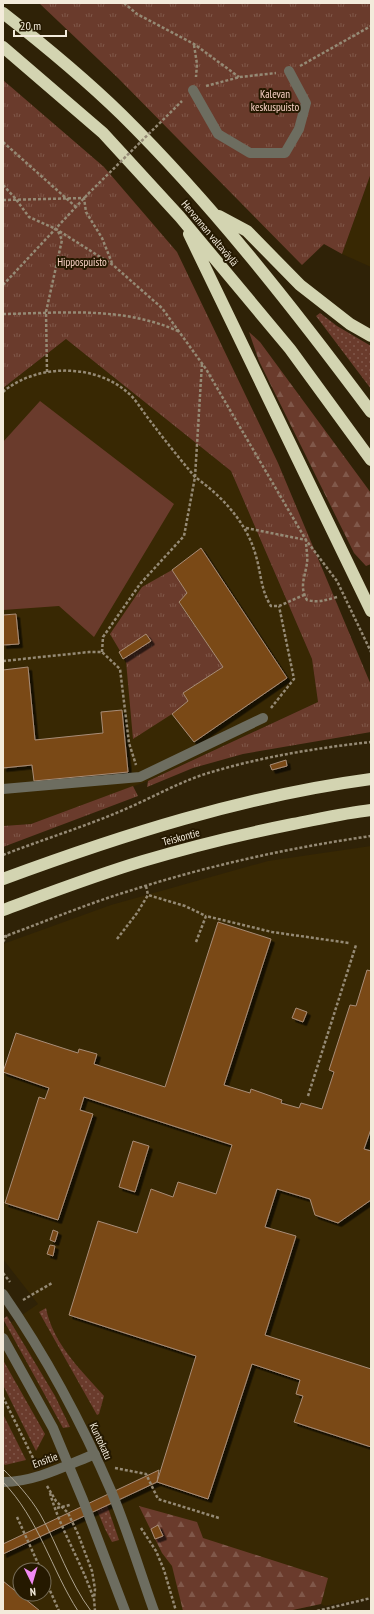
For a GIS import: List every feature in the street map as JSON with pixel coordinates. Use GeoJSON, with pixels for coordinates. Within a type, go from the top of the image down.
{"type":"FeatureCollection","features":[{"type":"Feature","properties":{"kind":"highway","name":"Hervannan valtaväylä"},"geometry":{"type":"LineString","coordinates":[[3,13],[83,78],[122,115],[170,165],[246,252],[312,334],[371,412]]}},
{"type":"Feature","properties":{"kind":"highway","name":"Hervannan valtaväylä"},"geometry":{"type":"LineString","coordinates":[[3,47],[103,133],[180,217],[290,349],[371,460]]}},
{"type":"Feature","properties":{"kind":"highway"},"geometry":{"type":"LineString","coordinates":[[212,213],[248,231],[300,285],[350,324],[371,336]]}},
{"type":"Feature","properties":{"kind":"highway"},"geometry":{"type":"LineString","coordinates":[[180,217],[371,611]]}},
{"type":"Feature","properties":{"kind":"highway","name":"Teiskontie"},"geometry":{"type":"LineString","coordinates":[[3,879],[58,858],[146,829],[212,811],[284,794],[371,779]]}},
{"type":"Feature","properties":{"kind":"highway","name":"Teiskontie"},"geometry":{"type":"LineString","coordinates":[[3,910],[76,883],[142,861],[191,847],[257,831],[371,810]]}},
{"type":"Feature","properties":{"kind":"street"},"geometry":{"type":"LineString","coordinates":[[193,90],[218,134],[250,153],[285,153],[299,129],[306,103],[289,71]]}},
{"type":"Feature","properties":{"kind":"street"},"geometry":{"type":"LineString","coordinates":[[3,789],[140,777],[263,718]]}},
{"type":"Feature","properties":{"kind":"street","name":"Kuntokatu"},"geometry":{"type":"LineString","coordinates":[[3,1294],[55,1376],[95,1454],[115,1501],[154,1611]]}},
{"type":"Feature","properties":{"kind":"street"},"geometry":{"type":"LineString","coordinates":[[3,1338],[53,1428],[69,1464],[125,1611]]}},
{"type":"Feature","properties":{"kind":"street","name":"Ensitie"},"geometry":{"type":"LineString","coordinates":[[3,1482],[21,1481],[42,1475],[95,1454]]}},
{"type":"Feature","properties":{"kind":"path"},"geometry":{"type":"LineString","coordinates":[[124,3],[137,14],[194,44],[240,77]]}},
{"type":"Feature","properties":{"kind":"path"},"geometry":{"type":"LineString","coordinates":[[193,90],[197,64],[194,44]]}},
{"type":"Feature","properties":{"kind":"path"},"geometry":{"type":"LineString","coordinates":[[3,285],[84,198],[182,101]]}},
{"type":"Feature","properties":{"kind":"path"},"geometry":{"type":"LineString","coordinates":[[3,142],[76,207]]}},
{"type":"Feature","properties":{"kind":"path"},"geometry":{"type":"LineString","coordinates":[[3,185],[15,198],[29,218],[56,229],[113,265],[162,308],[202,362],[306,540],[337,581],[371,652]]}},
{"type":"Feature","properties":{"kind":"path"},"geometry":{"type":"LineString","coordinates":[[3,200],[15,198],[84,198]]}},
{"type":"Feature","properties":{"kind":"path"},"geometry":{"type":"LineString","coordinates":[[84,198],[86,212],[102,238],[113,265]]}},
{"type":"Feature","properties":{"kind":"path"},"geometry":{"type":"LineString","coordinates":[[47,372],[46,312],[62,240],[56,229]]}},
{"type":"Feature","properties":{"kind":"path"},"geometry":{"type":"LineString","coordinates":[[3,314],[98,312],[129,316],[164,325],[181,333]]}},
{"type":"Feature","properties":{"kind":"path"},"geometry":{"type":"LineString","coordinates":[[102,652],[103,637],[140,584],[184,536],[195,477],[202,362]]}},
{"type":"Feature","properties":{"kind":"path"},"geometry":{"type":"LineString","coordinates":[[3,392],[13,384],[57,370],[85,373],[107,379],[127,392],[195,477],[208,486],[246,528],[256,556],[266,598],[271,606],[279,606],[304,595]]}},
{"type":"Feature","properties":{"kind":"path"},"geometry":{"type":"LineString","coordinates":[[246,528],[306,540]]}},
{"type":"Feature","properties":{"kind":"path"},"geometry":{"type":"LineString","coordinates":[[306,540],[307,562],[302,587],[304,595],[307,600],[313,602],[337,597]]}},
{"type":"Feature","properties":{"kind":"path"},"geometry":{"type":"LineString","coordinates":[[263,718],[294,680],[279,606]]}},
{"type":"Feature","properties":{"kind":"path"},"geometry":{"type":"LineString","coordinates":[[3,661],[102,652],[120,669],[129,744],[140,777]]}},
{"type":"Feature","properties":{"kind":"path"},"geometry":{"type":"LineString","coordinates":[[3,855],[128,808],[167,789],[231,766],[338,745],[371,742]]}},
{"type":"Feature","properties":{"kind":"path"},"geometry":{"type":"LineString","coordinates":[[3,937],[72,910],[220,864],[320,844],[371,836]]}},
{"type":"Feature","properties":{"kind":"path"},"geometry":{"type":"LineString","coordinates":[[117,939],[132,922],[148,895],[146,886]]}},
{"type":"Feature","properties":{"kind":"path"},"geometry":{"type":"LineString","coordinates":[[148,895],[185,906],[206,916],[272,932],[349,943]]}},
{"type":"Feature","properties":{"kind":"path"},"geometry":{"type":"LineString","coordinates":[[196,942],[206,916]]}},
{"type":"Feature","properties":{"kind":"path"},"geometry":{"type":"LineString","coordinates":[[3,942],[7,935]]}},
{"type":"Feature","properties":{"kind":"path"},"geometry":{"type":"LineString","coordinates":[[308,1096],[356,945]]}},
{"type":"Feature","properties":{"kind":"path"},"geometry":{"type":"LineString","coordinates":[[23,1300],[52,1283]]}},
{"type":"Feature","properties":{"kind":"path"},"geometry":{"type":"LineString","coordinates":[[3,1397],[49,1490],[56,1501],[68,1513],[78,1534],[92,1572],[95,1589],[95,1611]]}},
{"type":"Feature","properties":{"kind":"path"},"geometry":{"type":"LineString","coordinates":[[114,1468],[146,1474],[158,1498],[219,1518]]}},
{"type":"Feature","properties":{"kind":"path"},"geometry":{"type":"LineString","coordinates":[[49,1490],[54,1510],[88,1582],[94,1599]]}},
{"type":"Feature","properties":{"kind":"path"},"geometry":{"type":"LineString","coordinates":[[57,1508],[68,1506]]}},
{"type":"Feature","properties":{"kind":"path"},"geometry":{"type":"LineString","coordinates":[[18,1517],[38,1562]]}},
{"type":"Feature","properties":{"kind":"path"},"geometry":{"type":"LineString","coordinates":[[156,1551],[164,1570],[176,1611]]}},
{"type":"Feature","properties":{"kind":"path"},"geometry":{"type":"LineString","coordinates":[[52,1595],[59,1611]]}},
{"type":"Feature","properties":{"kind":"path"},"geometry":{"type":"LineString","coordinates":[[317,1611],[371,1598]]}},
{"type":"Feature","properties":{"kind":"shaded area"},"geometry":{"type":"Polygon","coordinates":[[[371,173],[371,267],[342,254],[371,173]]]}},
{"type":"Feature","properties":{"kind":"shaded area"},"geometry":{"type":"Polygon","coordinates":[[[66,339],[231,471],[312,659],[318,702],[148,781],[31,824],[3,826],[3,388],[66,339]]]}},
{"type":"Feature","properties":{"kind":"shaded area"},"geometry":{"type":"Polygon","coordinates":[[[371,846],[371,1597],[325,1606],[321,1604],[288,1611],[3,1611],[3,1328],[38,1304],[3,1259],[3,944],[111,905],[268,861],[371,846]]]}},
{"type":"Feature","properties":{"kind":"green space","name":"Kalevan keskuspuisto"},"geometry":{"type":"Polygon","coordinates":[[[39,3],[371,3],[371,173],[342,254],[324,244],[302,265],[118,78],[39,3]]]}},
{"type":"Feature","properties":{"kind":"green space","name":"Hippospuisto"},"geometry":{"type":"Polygon","coordinates":[[[3,80],[104,167],[177,252],[278,463],[371,685],[371,732],[243,754],[193,768],[147,787],[148,781],[318,702],[312,659],[231,471],[66,339],[3,388],[3,80]]]}},
{"type":"Feature","properties":{"kind":"green space"},"geometry":{"type":"Polygon","coordinates":[[[320,313],[337,326],[371,346],[371,389],[316,316],[320,313]]]}},
{"type":"Feature","properties":{"kind":"green space"},"geometry":{"type":"Polygon","coordinates":[[[249,332],[260,342],[371,493],[371,564],[366,566],[354,553],[259,361],[249,332]]]}},
{"type":"Feature","properties":{"kind":"green space"},"geometry":{"type":"Polygon","coordinates":[[[40,401],[174,504],[94,637],[59,606],[3,610],[3,442],[40,401]]]}},
{"type":"Feature","properties":{"kind":"green space"},"geometry":{"type":"Polygon","coordinates":[[[172,570],[187,593],[179,603],[223,667],[183,693],[188,701],[172,714],[133,739],[126,661],[110,634],[142,587],[172,570]]]}},
{"type":"Feature","properties":{"kind":"green space"},"geometry":{"type":"Polygon","coordinates":[[[133,786],[138,796],[3,847],[3,826],[31,824],[133,786]]]}},
{"type":"Feature","properties":{"kind":"green space"},"geometry":{"type":"Polygon","coordinates":[[[46,1308],[61,1345],[77,1366],[104,1396],[99,1414],[97,1415],[39,1312],[46,1308]]]}},
{"type":"Feature","properties":{"kind":"green space"},"geometry":{"type":"Polygon","coordinates":[[[7,1316],[55,1396],[70,1427],[63,1428],[3,1319],[7,1316]]]}},
{"type":"Feature","properties":{"kind":"green space"},"geometry":{"type":"Polygon","coordinates":[[[3,1360],[45,1434],[36,1451],[3,1385],[3,1360]]]}},
{"type":"Feature","properties":{"kind":"green space"},"geometry":{"type":"Polygon","coordinates":[[[3,1414],[26,1460],[5,1465],[3,1463],[3,1414]]]}},
{"type":"Feature","properties":{"kind":"green space"},"geometry":{"type":"Polygon","coordinates":[[[107,1505],[119,1540],[112,1542],[97,1510],[107,1505]]]}},
{"type":"Feature","properties":{"kind":"green space"},"geometry":{"type":"Polygon","coordinates":[[[139,1506],[197,1522],[203,1538],[328,1578],[321,1604],[288,1611],[183,1611],[172,1566],[162,1553],[139,1506]]]}},
{"type":"Feature","properties":{"kind":"building"},"geometry":{"type":"Polygon","coordinates":[[[201,548],[287,678],[194,742],[172,714],[188,701],[183,693],[223,667],[179,602],[187,593],[172,570],[201,548]]]}},
{"type":"Feature","properties":{"kind":"building"},"geometry":{"type":"Polygon","coordinates":[[[16,614],[19,644],[3,645],[3,615],[16,614]]]}},
{"type":"Feature","properties":{"kind":"building"},"geometry":{"type":"Polygon","coordinates":[[[146,634],[151,641],[123,659],[119,652],[146,634]]]}},
{"type":"Feature","properties":{"kind":"building"},"geometry":{"type":"Polygon","coordinates":[[[28,667],[35,740],[103,733],[101,712],[122,710],[128,772],[34,781],[32,765],[3,768],[3,670],[28,667]]]}},
{"type":"Feature","properties":{"kind":"building"},"geometry":{"type":"Polygon","coordinates":[[[286,760],[287,766],[272,770],[270,765],[286,760]]]}},
{"type":"Feature","properties":{"kind":"building"},"geometry":{"type":"Polygon","coordinates":[[[218,922],[271,939],[224,1085],[250,1093],[251,1089],[282,1100],[281,1103],[299,1108],[301,1103],[322,1109],[334,1072],[329,1070],[350,1005],[356,1006],[367,970],[371,971],[371,1129],[364,1149],[371,1151],[371,1200],[338,1223],[315,1215],[310,1199],[277,1189],[265,1227],[296,1236],[265,1335],[371,1369],[371,1447],[294,1422],[303,1396],[296,1394],[300,1380],[252,1364],[208,1499],[157,1482],[196,1356],[69,1315],[98,1221],[137,1233],[151,1189],[173,1197],[178,1182],[216,1194],[232,1145],[84,1097],[80,1110],[93,1114],[58,1220],[5,1203],[39,1097],[45,1099],[49,1088],[3,1072],[16,1033],[78,1053],[79,1049],[97,1054],[94,1064],[165,1087],[218,922]]]}},
{"type":"Feature","properties":{"kind":"building"},"geometry":{"type":"Polygon","coordinates":[[[296,1008],[307,1012],[303,1022],[292,1018],[296,1008]]]}},
{"type":"Feature","properties":{"kind":"building"},"geometry":{"type":"Polygon","coordinates":[[[133,1141],[149,1146],[135,1192],[119,1187],[133,1141]]]}},
{"type":"Feature","properties":{"kind":"building"},"geometry":{"type":"Polygon","coordinates":[[[53,1230],[58,1232],[55,1242],[50,1240],[53,1230]]]}},
{"type":"Feature","properties":{"kind":"building"},"geometry":{"type":"Polygon","coordinates":[[[50,1245],[55,1246],[53,1256],[47,1254],[50,1245]]]}},
{"type":"Feature","properties":{"kind":"building"},"geometry":{"type":"Polygon","coordinates":[[[159,1470],[157,1482],[3,1554],[3,1544],[159,1470]]]}},
{"type":"Feature","properties":{"kind":"building"},"geometry":{"type":"Polygon","coordinates":[[[158,1525],[163,1536],[155,1539],[151,1529],[158,1525]]]}},
{"type":"Feature","properties":{"kind":"building"},"geometry":{"type":"Polygon","coordinates":[[[3,1581],[12,1588],[12,1602],[29,1602],[40,1611],[3,1611],[3,1581]]]}},
{"type":"Feature","properties":{"kind":"tram line"},"geometry":{"type":"LineString","coordinates":[[3,1469],[23,1490],[40,1514],[76,1588],[91,1611]]}},
{"type":"Feature","properties":{"kind":"tram line"},"geometry":{"type":"LineString","coordinates":[[3,1482],[26,1512],[78,1611]]}}]}
